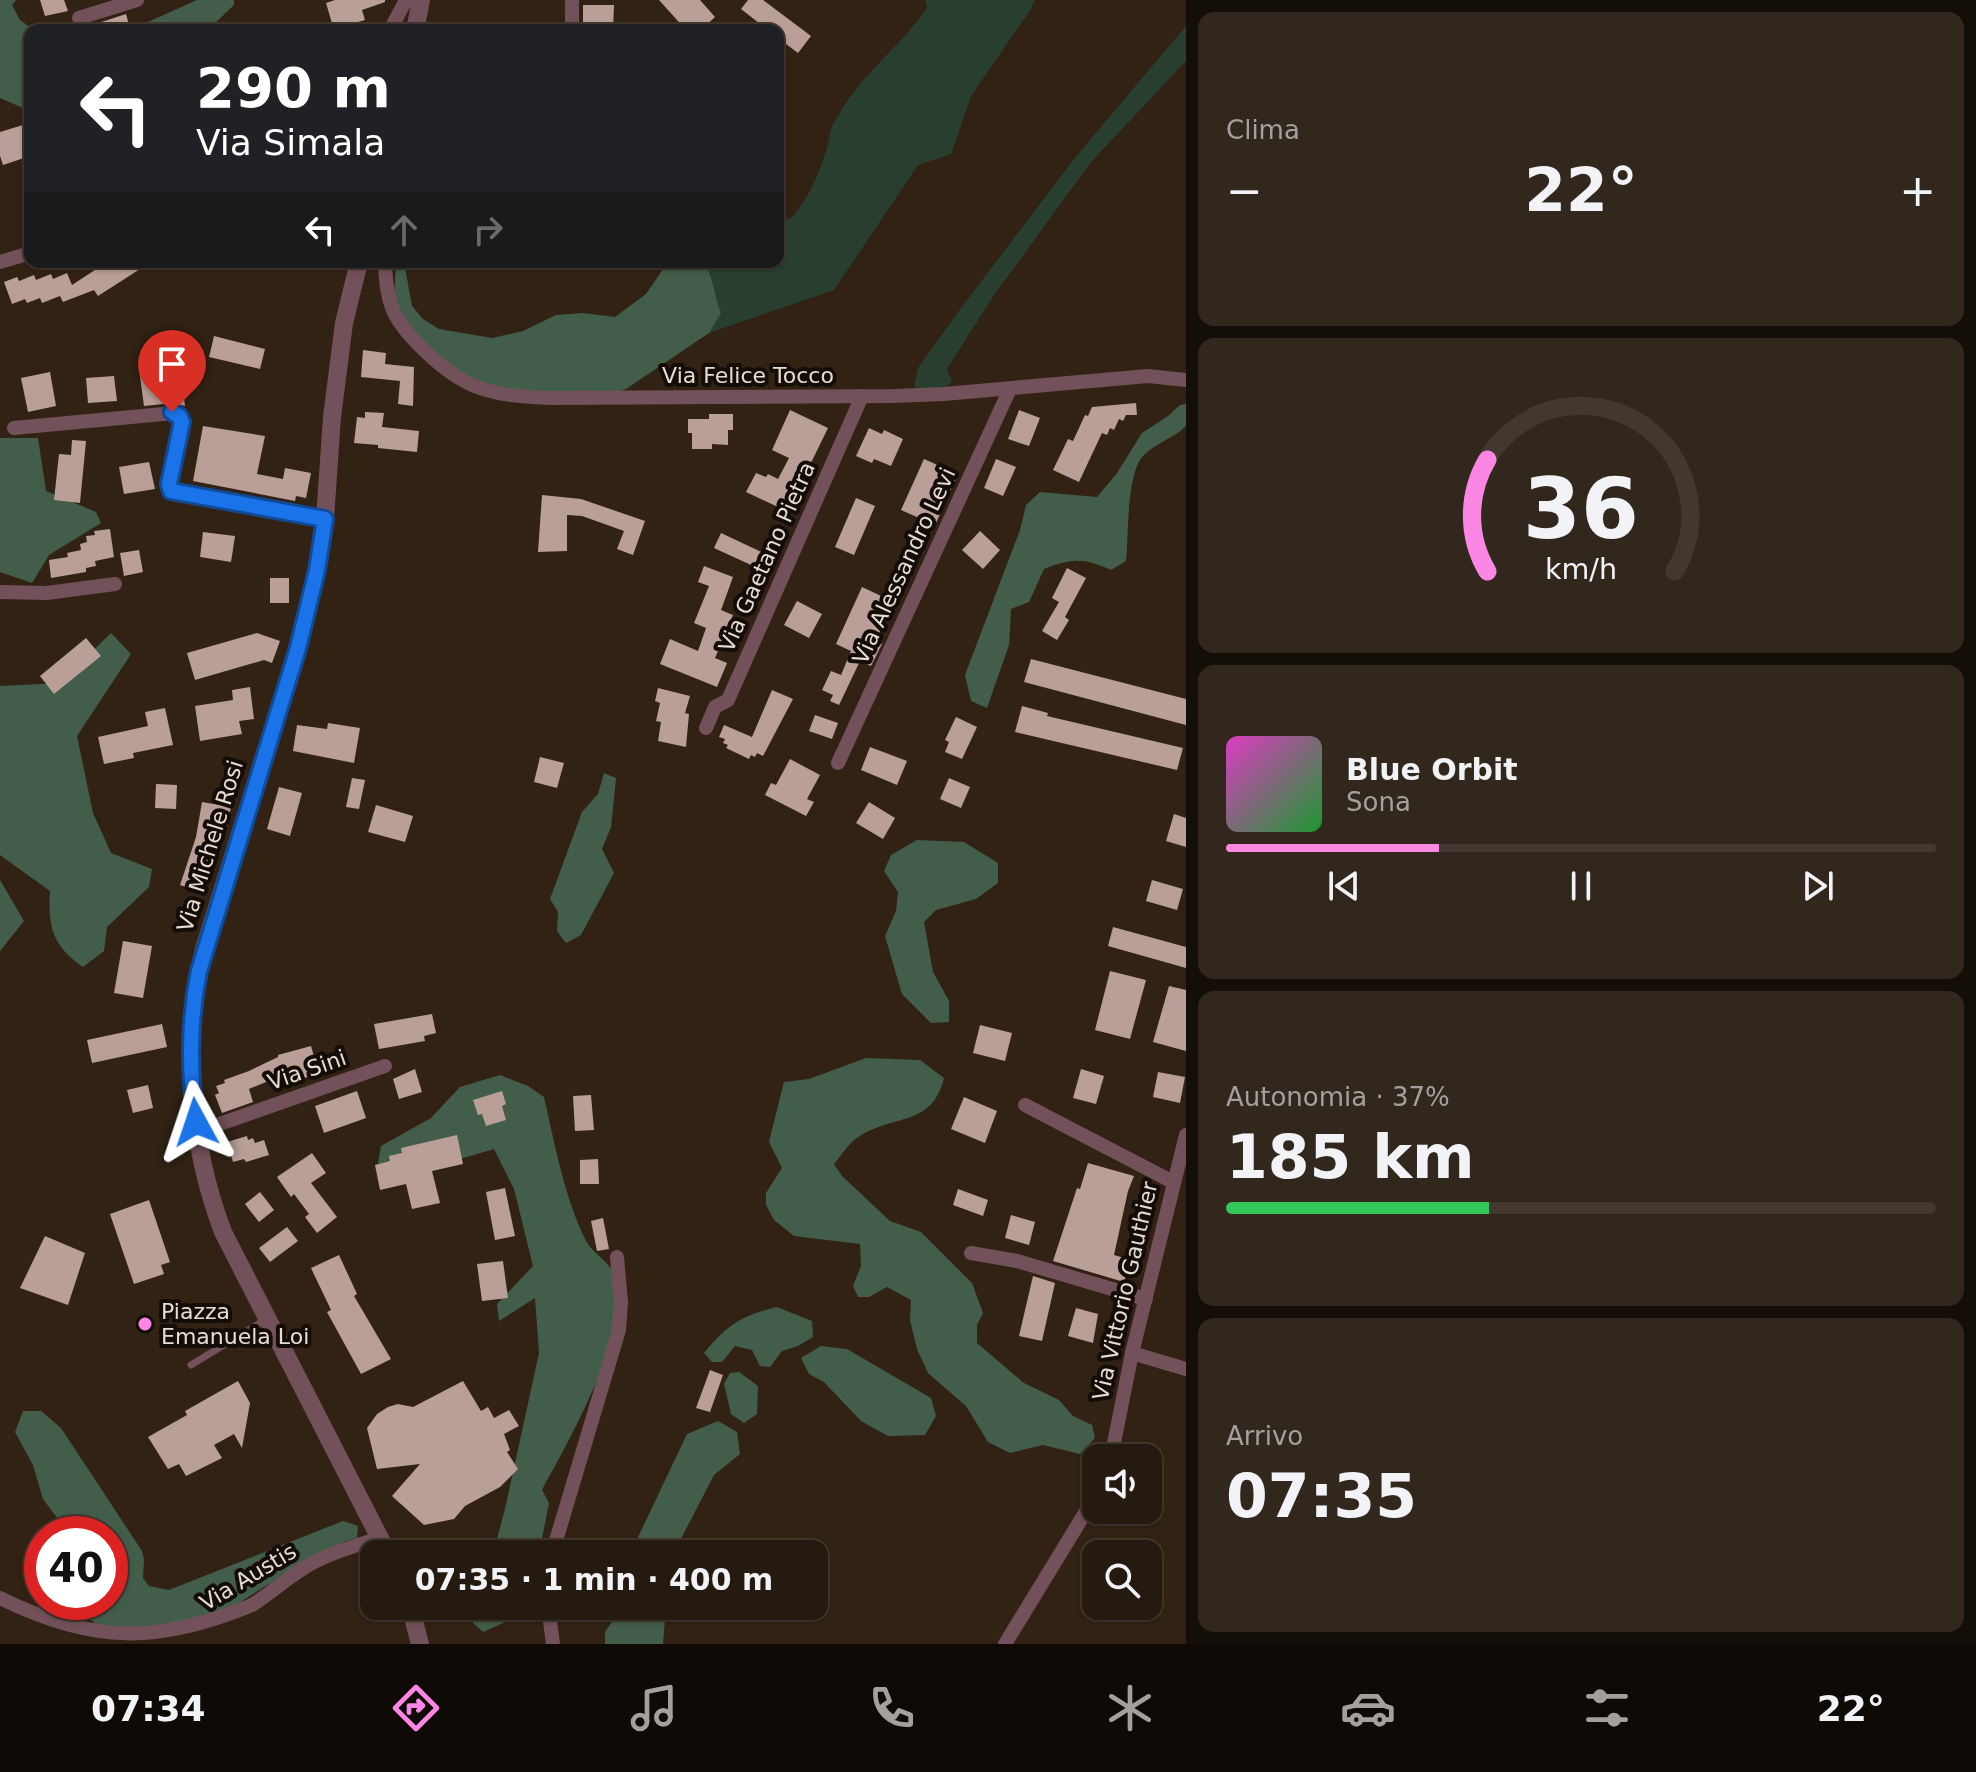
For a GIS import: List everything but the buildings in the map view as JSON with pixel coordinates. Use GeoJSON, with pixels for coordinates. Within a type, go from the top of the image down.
{"type":"FeatureCollection","features":[{"type":"Feature","properties":{"kind":"street"},"geometry":{"type":"LineString","coordinates":[[79,18],[137,0]]}},
{"type":"Feature","properties":{"kind":"street"},"geometry":{"type":"LineString","coordinates":[[393,24],[406,0]]}},
{"type":"Feature","properties":{"kind":"street"},"geometry":{"type":"LineString","coordinates":[[416,24],[421,0]]}},
{"type":"Feature","properties":{"kind":"street"},"geometry":{"type":"LineString","coordinates":[[572,0],[572,24]]}},
{"type":"Feature","properties":{"kind":"street"},"geometry":{"type":"LineString","coordinates":[[0,262],[24,255]]}},
{"type":"Feature","properties":{"kind":"street","name":"Via Michele Rosi"},"geometry":{"type":"LineString","coordinates":[[358,268],[344,323],[332,417],[325,519],[317,570],[298,648],[199,971],[193,1003],[191,1055],[197,1132],[217,1218],[381,1540]]}},
{"type":"Feature","properties":{"kind":"street","name":"Via Felice Tocco"},"geometry":{"type":"LineString","coordinates":[[385,268],[388,301],[401,325],[444,370],[480,389],[517,396],[862,396],[944,394],[1148,376],[1186,380]]}},
{"type":"Feature","properties":{"kind":"street","name":"Via Alessandro Levi"},"geometry":{"type":"LineString","coordinates":[[838,763],[1010,389]]}},
{"type":"Feature","properties":{"kind":"street","name":"Via Gaetano Pietra"},"geometry":{"type":"LineString","coordinates":[[706,728],[715,707],[728,700],[862,396]]}},
{"type":"Feature","properties":{"kind":"street"},"geometry":{"type":"LineString","coordinates":[[14,428],[174,413],[182,422],[169,484],[171,491],[325,519]]}},
{"type":"Feature","properties":{"kind":"street"},"geometry":{"type":"LineString","coordinates":[[0,592],[47,593],[115,584]]}},
{"type":"Feature","properties":{"kind":"street","name":"Via Sini"},"geometry":{"type":"LineString","coordinates":[[197,1132],[385,1066]]}},
{"type":"Feature","properties":{"kind":"street"},"geometry":{"type":"LineString","coordinates":[[1025,1105],[1173,1182]]}},
{"type":"Feature","properties":{"kind":"street","name":"Via Vittorio Gauthier"},"geometry":{"type":"LineString","coordinates":[[1114,1444],[1132,1353],[1186,1135]]}},
{"type":"Feature","properties":{"kind":"street"},"geometry":{"type":"LineString","coordinates":[[971,1253],[1017,1261],[1146,1299]]}},
{"type":"Feature","properties":{"kind":"street"},"geometry":{"type":"LineString","coordinates":[[556,1540],[619,1330],[621,1302],[617,1257]]}},
{"type":"Feature","properties":{"kind":"street"},"geometry":{"type":"LineString","coordinates":[[1132,1353],[1186,1369]]}},
{"type":"Feature","properties":{"kind":"street"},"geometry":{"type":"LineString","coordinates":[[1005,1644],[1082,1518]]}},
{"type":"Feature","properties":{"kind":"street","name":"Via Austis"},"geometry":{"type":"LineString","coordinates":[[0,1598],[82,1634],[144,1643],[172,1640],[241,1611],[321,1559],[360,1551]]}},
{"type":"Feature","properties":{"kind":"street"},"geometry":{"type":"LineString","coordinates":[[414,1620],[420,1644]]}},
{"type":"Feature","properties":{"kind":"street"},"geometry":{"type":"LineString","coordinates":[[550,1620],[553,1644]]}},
{"type":"Feature","properties":{"kind":"lane"},"geometry":{"type":"LineString","coordinates":[[191,1365],[267,1319]]}},
{"type":"Feature","properties":{"kind":"green space"},"geometry":{"type":"Polygon","coordinates":[[[0,0],[16,0],[12,5],[26,24],[24,108],[0,98],[0,0]]]}},
{"type":"Feature","properties":{"kind":"green space"},"geometry":{"type":"Polygon","coordinates":[[[197,0],[234,0],[234,5],[213,24],[143,24],[197,0]]]}},
{"type":"Feature","properties":{"kind":"green space"},"geometry":{"type":"Polygon","coordinates":[[[925,0],[1035,0],[971,96],[951,154],[918,165],[834,290],[709,333],[721,313],[707,268],[784,268],[784,219],[792,218],[812,187],[832,126],[855,91],[927,8],[925,0]]]}},
{"type":"Feature","properties":{"kind":"green space"},"geometry":{"type":"Polygon","coordinates":[[[1186,26],[1186,61],[1091,162],[992,298],[947,369],[952,382],[938,392],[914,387],[918,368],[961,308],[1074,159],[1186,26]]]}},
{"type":"Feature","properties":{"kind":"green space"},"geometry":{"type":"Polygon","coordinates":[[[396,268],[405,268],[412,306],[423,319],[439,329],[492,338],[523,331],[556,315],[583,313],[615,317],[646,294],[664,268],[707,268],[721,313],[709,333],[626,389],[613,394],[514,394],[456,376],[402,320],[394,300],[396,268]]]}},
{"type":"Feature","properties":{"kind":"green space"},"geometry":{"type":"Polygon","coordinates":[[[1186,404],[1186,426],[1149,451],[1138,463],[1129,505],[1126,561],[1111,570],[1078,561],[1044,569],[1029,602],[1011,609],[1009,645],[987,708],[971,701],[965,675],[1020,530],[1026,505],[1040,492],[1097,497],[1117,473],[1142,433],[1180,405],[1186,404]]]}},
{"type":"Feature","properties":{"kind":"green space"},"geometry":{"type":"Polygon","coordinates":[[[0,438],[38,438],[46,491],[96,512],[101,523],[49,555],[32,583],[0,572],[0,438]]]}},
{"type":"Feature","properties":{"kind":"green space"},"geometry":{"type":"Polygon","coordinates":[[[111,633],[131,654],[77,736],[93,813],[111,853],[152,869],[149,887],[107,927],[104,951],[83,967],[64,951],[54,934],[50,891],[0,855],[0,686],[60,683],[111,633]]]}},
{"type":"Feature","properties":{"kind":"green space"},"geometry":{"type":"Polygon","coordinates":[[[604,773],[616,778],[611,827],[602,849],[614,873],[581,935],[566,943],[557,931],[558,912],[550,899],[582,812],[598,794],[604,773]]]}},
{"type":"Feature","properties":{"kind":"green space"},"geometry":{"type":"Polygon","coordinates":[[[917,840],[964,842],[998,863],[998,883],[976,899],[936,910],[924,922],[933,972],[949,1001],[949,1022],[931,1023],[902,994],[885,936],[896,911],[898,892],[884,871],[891,855],[917,840]]]}},
{"type":"Feature","properties":{"kind":"green space"},"geometry":{"type":"Polygon","coordinates":[[[0,880],[24,921],[0,951],[0,880]]]}},
{"type":"Feature","properties":{"kind":"green space"},"geometry":{"type":"Polygon","coordinates":[[[866,1058],[920,1060],[944,1078],[931,1105],[910,1117],[860,1136],[834,1164],[842,1176],[890,1221],[921,1232],[972,1283],[983,1313],[977,1325],[977,1343],[1024,1383],[1059,1400],[1073,1416],[1092,1425],[1095,1438],[1089,1444],[1082,1444],[1080,1454],[1043,1445],[1010,1453],[988,1442],[966,1406],[928,1373],[917,1349],[910,1320],[911,1300],[887,1287],[869,1297],[858,1297],[853,1286],[861,1266],[860,1244],[794,1236],[774,1220],[766,1205],[766,1193],[782,1168],[769,1142],[784,1082],[809,1079],[866,1058]]]}},
{"type":"Feature","properties":{"kind":"green space"},"geometry":{"type":"Polygon","coordinates":[[[500,1075],[528,1086],[544,1097],[571,1205],[588,1244],[613,1272],[618,1295],[615,1322],[596,1383],[542,1490],[549,1503],[542,1540],[497,1540],[539,1353],[535,1298],[499,1321],[497,1304],[533,1266],[514,1189],[494,1149],[402,1176],[378,1163],[381,1146],[431,1118],[460,1087],[500,1075]]]}},
{"type":"Feature","properties":{"kind":"green space"},"geometry":{"type":"Polygon","coordinates":[[[777,1307],[812,1321],[813,1337],[782,1351],[770,1367],[760,1366],[752,1350],[735,1346],[722,1362],[712,1362],[704,1353],[736,1322],[777,1307]]]}},
{"type":"Feature","properties":{"kind":"green space"},"geometry":{"type":"Polygon","coordinates":[[[821,1346],[847,1349],[931,1398],[936,1416],[925,1435],[888,1436],[861,1421],[824,1382],[809,1374],[801,1358],[821,1346]]]}},
{"type":"Feature","properties":{"kind":"green space"},"geometry":{"type":"Polygon","coordinates":[[[739,1372],[758,1386],[757,1414],[744,1423],[731,1414],[724,1384],[730,1373],[739,1372]]]}},
{"type":"Feature","properties":{"kind":"green space"},"geometry":{"type":"Polygon","coordinates":[[[23,1411],[41,1411],[61,1428],[119,1516],[56,1516],[43,1499],[33,1465],[15,1432],[23,1411]]]}},
{"type":"Feature","properties":{"kind":"green space"},"geometry":{"type":"Polygon","coordinates":[[[718,1421],[737,1432],[740,1454],[714,1475],[680,1540],[637,1540],[687,1434],[718,1421]]]}},
{"type":"Feature","properties":{"kind":"green space"},"geometry":{"type":"Polygon","coordinates":[[[343,1521],[358,1526],[357,1538],[346,1541],[186,1632],[100,1628],[91,1620],[128,1620],[128,1530],[142,1551],[143,1578],[149,1586],[169,1590],[343,1521]]]}},
{"type":"Feature","properties":{"kind":"green space"},"geometry":{"type":"Polygon","coordinates":[[[473,1620],[510,1620],[483,1632],[473,1620]]]}},
{"type":"Feature","properties":{"kind":"green space"},"geometry":{"type":"Polygon","coordinates":[[[613,1620],[665,1620],[663,1644],[605,1644],[605,1632],[613,1620]]]}},
{"type":"Feature","properties":{"kind":"place","name":"Piazza Emanuela Loi"},"geometry":{"type":"Point","coordinates":[145,1324]}},
{"type":"Feature","properties":{"kind":"route"},"geometry":{"type":"LineString","coordinates":[[172,412],[182,422],[169,484],[171,491],[325,519],[317,570],[298,648],[199,971],[193,1003],[191,1055],[196,1122]]}}]}
